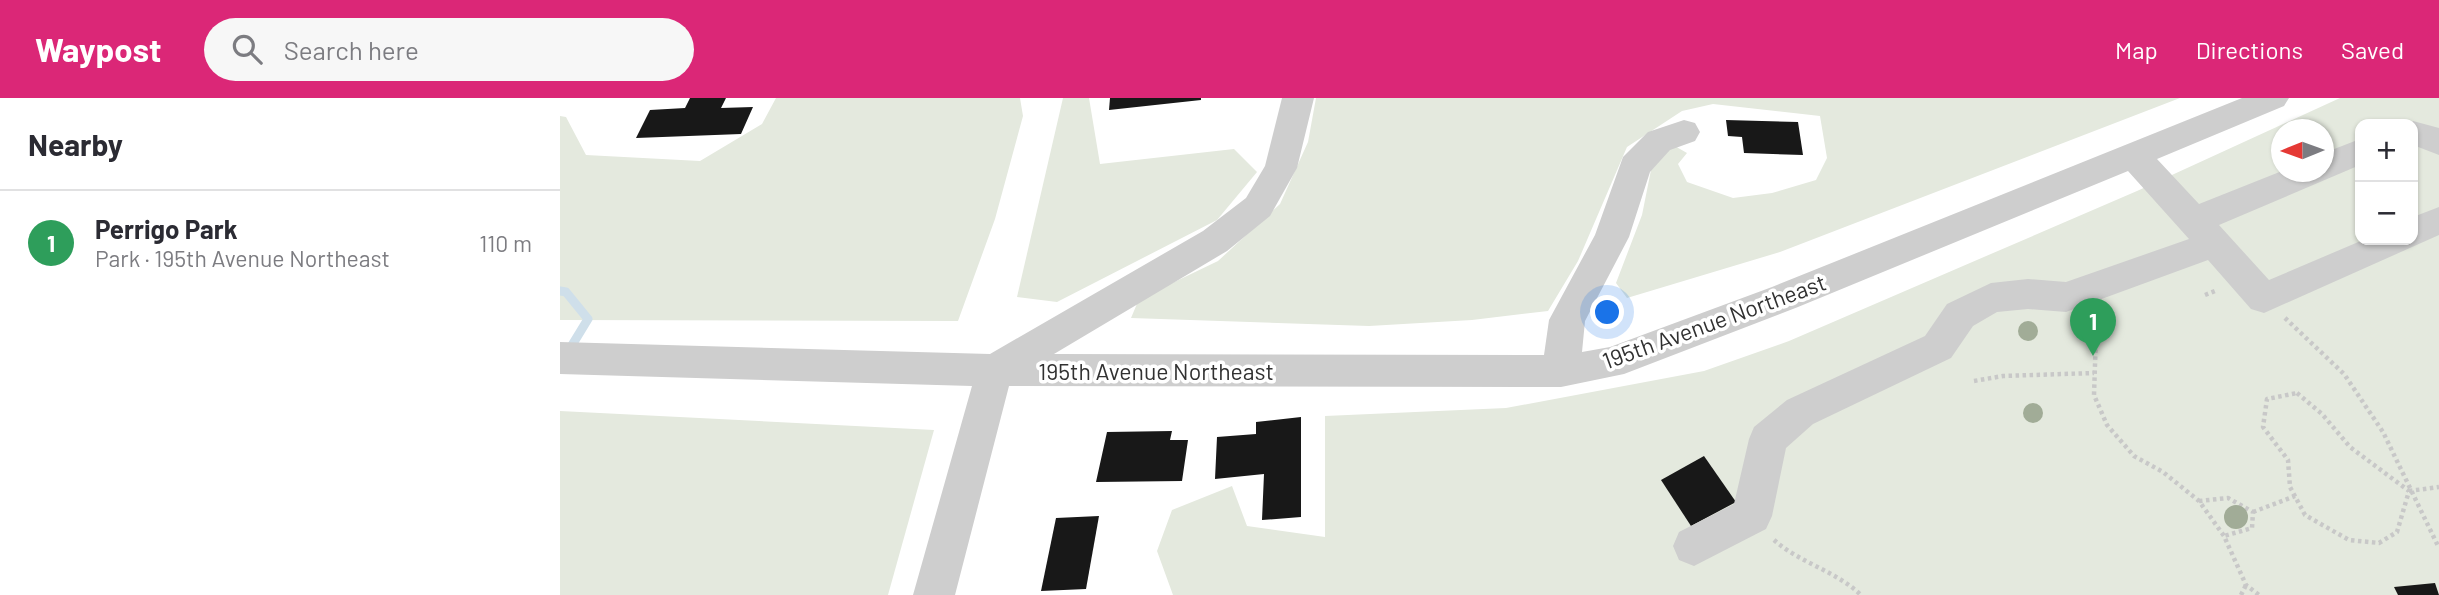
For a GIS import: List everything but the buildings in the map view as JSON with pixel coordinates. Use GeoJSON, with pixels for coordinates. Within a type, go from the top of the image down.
{"type":"FeatureCollection","features":[{"type":"Feature","properties":{"kind":"street","name":"195th Avenue Northeast"},"geometry":{"type":"LineString","coordinates":[[995,370],[1215,241],[1258,207],[1281,168],[1298,98]]}},
{"type":"Feature","properties":{"kind":"street","name":"195th Avenue Northeast"},"geometry":{"type":"LineString","coordinates":[[560,358],[995,370],[1561,371],[1611,363],[1773,302],[2273,98]]}},
{"type":"Feature","properties":{"kind":"street"},"geometry":{"type":"LineString","coordinates":[[1561,371],[1567,320],[1612,237],[1636,166],[1659,141],[1684,132]]}},
{"type":"Feature","properties":{"kind":"street"},"geometry":{"type":"LineString","coordinates":[[2418,133],[2439,142]]}},
{"type":"Feature","properties":{"kind":"street"},"geometry":{"type":"LineString","coordinates":[[2334,162],[2355,153]]}},
{"type":"Feature","properties":{"kind":"street"},"geometry":{"type":"LineString","coordinates":[[2133,154],[2264,298],[2386,245]]}},
{"type":"Feature","properties":{"kind":"street"},"geometry":{"type":"LineString","coordinates":[[1694,545],[1752,516],[1768,439],[1800,412],[1938,347],[1960,315],[1991,298],[2028,294],[2066,297],[2204,233],[2296,182]]}},
{"type":"Feature","properties":{"kind":"street"},"geometry":{"type":"LineString","coordinates":[[2418,230],[2439,220]]}},
{"type":"Feature","properties":{"kind":"street"},"geometry":{"type":"LineString","coordinates":[[934,595],[995,370]]}},
{"type":"Feature","properties":{"kind":"path"},"geometry":{"type":"LineString","coordinates":[[2205,295],[2215,292]]}},
{"type":"Feature","properties":{"kind":"path"},"geometry":{"type":"LineString","coordinates":[[2066,297],[2096,335],[2094,395],[2107,425],[2134,456],[2163,472],[2199,501],[2224,536],[2246,585],[2259,595]]}},
{"type":"Feature","properties":{"kind":"path"},"geometry":{"type":"LineString","coordinates":[[2264,298],[2344,374],[2383,432],[2409,491],[2439,548]]}},
{"type":"Feature","properties":{"kind":"path"},"geometry":{"type":"LineString","coordinates":[[1975,382],[2005,373],[2050,374],[2069,370],[2094,373]]}},
{"type":"Feature","properties":{"kind":"path"},"geometry":{"type":"LineString","coordinates":[[2409,491],[2397,532],[2379,543],[2349,540],[2305,515],[2290,487],[2288,460],[2263,427],[2267,399],[2297,393],[2322,414],[2350,447],[2409,491],[2439,487]]}},
{"type":"Feature","properties":{"kind":"path"},"geometry":{"type":"LineString","coordinates":[[2253,512],[2295,496]]}},
{"type":"Feature","properties":{"kind":"path"},"geometry":{"type":"LineString","coordinates":[[2199,501],[2221,497],[2240,500],[2253,512]]}},
{"type":"Feature","properties":{"kind":"path"},"geometry":{"type":"LineString","coordinates":[[2224,536],[2239,534],[2252,528],[2253,512]]}},
{"type":"Feature","properties":{"kind":"path"},"geometry":{"type":"LineString","coordinates":[[1752,516],[1783,550],[1855,588],[1861,595]]}},
{"type":"Feature","properties":{"kind":"path"},"geometry":{"type":"LineString","coordinates":[[2241,595],[2246,585]]}},
{"type":"Feature","properties":{"kind":"shaded area"},"geometry":{"type":"Polygon","coordinates":[[[776,98],[1020,98],[1023,116],[995,219],[958,321],[560,320],[560,116],[566,117],[586,155],[700,161],[762,124],[776,98]]]}},
{"type":"Feature","properties":{"kind":"shaded area"},"geometry":{"type":"Polygon","coordinates":[[[1063,98],[1089,98],[1100,164],[1234,149],[1257,172],[1217,220],[1057,302],[1017,297],[1063,98]]]}},
{"type":"Feature","properties":{"kind":"shaded area"},"geometry":{"type":"Polygon","coordinates":[[[1316,98],[2180,98],[1780,252],[1627,298],[1616,283],[1642,215],[1651,170],[1673,145],[1687,153],[1678,164],[1687,182],[1733,198],[1772,193],[1816,180],[1827,158],[1820,116],[1713,104],[1682,111],[1627,147],[1578,261],[1548,311],[1472,320],[1369,326],[1131,318],[1139,299],[1218,261],[1280,204],[1308,142],[1316,98]]]}},
{"type":"Feature","properties":{"kind":"shaded area"},"geometry":{"type":"Polygon","coordinates":[[[2340,98],[2439,98],[2439,595],[1173,595],[1157,551],[1172,510],[1232,486],[1247,526],[1325,537],[1325,416],[1506,408],[1704,371],[1789,341],[2137,191],[2271,130],[2271,182],[2334,182],[2334,119],[2294,119],[2340,98]]]}},
{"type":"Feature","properties":{"kind":"shaded area"},"geometry":{"type":"Polygon","coordinates":[[[560,411],[934,430],[888,595],[560,595],[560,411]]]}},
{"type":"Feature","properties":{"kind":"waterway"},"geometry":{"type":"LineString","coordinates":[[560,291],[566,292],[588,319],[560,365]]}},
{"type":"Feature","properties":{"kind":"place","name":"Perrigo Park"},"geometry":{"type":"Point","coordinates":[2093,356]}}]}
